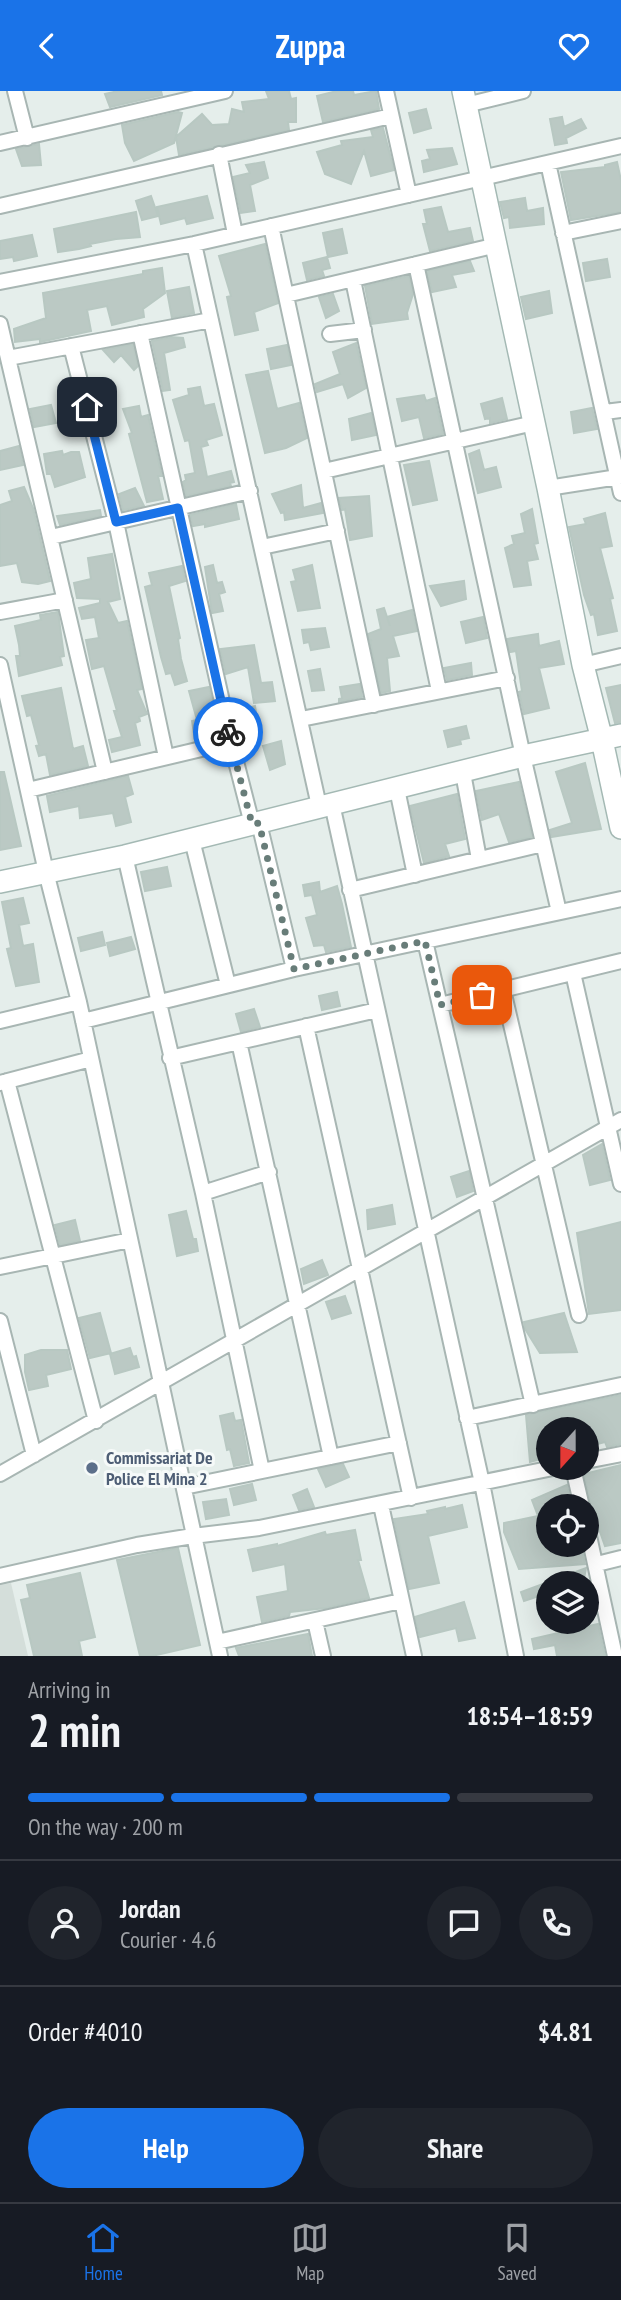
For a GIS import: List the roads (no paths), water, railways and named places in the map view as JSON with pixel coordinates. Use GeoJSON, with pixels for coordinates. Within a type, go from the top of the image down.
{"type":"FeatureCollection","features":[{"type":"Feature","properties":{"kind":"street"},"geometry":{"type":"LineString","coordinates":[[15,91],[27,138]]}},
{"type":"Feature","properties":{"kind":"street"},"geometry":{"type":"LineString","coordinates":[[0,143],[225,91]]}},
{"type":"Feature","properties":{"kind":"street"},"geometry":{"type":"LineString","coordinates":[[386,91],[408,195]]}},
{"type":"Feature","properties":{"kind":"street"},"geometry":{"type":"LineString","coordinates":[[523,91],[464,98],[497,245],[583,665],[612,738],[620,816]]}},
{"type":"Feature","properties":{"kind":"street"},"geometry":{"type":"LineString","coordinates":[[0,206],[391,116]]}},
{"type":"Feature","properties":{"kind":"street"},"geometry":{"type":"LineString","coordinates":[[0,282],[194,244],[621,146]]}},
{"type":"Feature","properties":{"kind":"street"},"geometry":{"type":"LineString","coordinates":[[219,154],[235,234]]}},
{"type":"Feature","properties":{"kind":"street"},"geometry":{"type":"LineString","coordinates":[[548,163],[621,493]]}},
{"type":"Feature","properties":{"kind":"street"},"geometry":{"type":"LineString","coordinates":[[563,233],[621,221]]}},
{"type":"Feature","properties":{"kind":"street"},"geometry":{"type":"LineString","coordinates":[[271,226],[374,705]]}},
{"type":"Feature","properties":{"kind":"street"},"geometry":{"type":"LineString","coordinates":[[194,244],[301,719],[351,890],[482,1483],[516,1656]]}},
{"type":"Feature","properties":{"kind":"street"},"geometry":{"type":"LineString","coordinates":[[286,295],[497,245]]}},
{"type":"Feature","properties":{"kind":"street"},"geometry":{"type":"LineString","coordinates":[[416,264],[559,912]]}},
{"type":"Feature","properties":{"kind":"street"},"geometry":{"type":"LineString","coordinates":[[353,279],[439,691]]}},
{"type":"Feature","properties":{"kind":"street"},"geometry":{"type":"LineString","coordinates":[[8,358],[211,320]]}},
{"type":"Feature","properties":{"kind":"street"},"geometry":{"type":"LineString","coordinates":[[0,324],[105,772]]}},
{"type":"Feature","properties":{"kind":"street"},"geometry":{"type":"LineString","coordinates":[[330,334],[364,330]]}},
{"type":"Feature","properties":{"kind":"street"},"geometry":{"type":"LineString","coordinates":[[140,333],[230,742],[256,824],[294,969]]}},
{"type":"Feature","properties":{"kind":"street"},"geometry":{"type":"LineString","coordinates":[[71,346],[116,522],[166,757]]}},
{"type":"Feature","properties":{"kind":"street"},"geometry":{"type":"LineString","coordinates":[[605,412],[621,409]]}},
{"type":"Feature","properties":{"kind":"street"},"geometry":{"type":"LineString","coordinates":[[324,471],[534,423]]}},
{"type":"Feature","properties":{"kind":"street"},"geometry":{"type":"LineString","coordinates":[[548,488],[618,477]]}},
{"type":"Feature","properties":{"kind":"street"},"geometry":{"type":"LineString","coordinates":[[51,537],[250,491]]}},
{"type":"Feature","properties":{"kind":"street"},"geometry":{"type":"LineString","coordinates":[[262,547],[337,531]]}},
{"type":"Feature","properties":{"kind":"street"},"geometry":{"type":"LineString","coordinates":[[0,612],[65,600]]}},
{"type":"Feature","properties":{"kind":"street"},"geometry":{"type":"LineString","coordinates":[[583,665],[621,656]]}},
{"type":"Feature","properties":{"kind":"street"},"geometry":{"type":"LineString","coordinates":[[0,665],[46,872],[79,1002],[218,1649],[315,1621],[401,1601]]}},
{"type":"Feature","properties":{"kind":"street"},"geometry":{"type":"LineString","coordinates":[[301,719],[507,678]]}},
{"type":"Feature","properties":{"kind":"street"},"geometry":{"type":"LineString","coordinates":[[0,882],[125,856],[523,756],[612,738]]}},
{"type":"Feature","properties":{"kind":"street"},"geometry":{"type":"LineString","coordinates":[[28,790],[230,742]]}},
{"type":"Feature","properties":{"kind":"street"},"geometry":{"type":"LineString","coordinates":[[463,773],[479,859]]}},
{"type":"Feature","properties":{"kind":"street"},"geometry":{"type":"LineString","coordinates":[[397,789],[415,875]]}},
{"type":"Feature","properties":{"kind":"street"},"geometry":{"type":"LineString","coordinates":[[192,840],[228,985]]}},
{"type":"Feature","properties":{"kind":"street"},"geometry":{"type":"LineString","coordinates":[[351,890],[543,844]]}},
{"type":"Feature","properties":{"kind":"street"},"geometry":{"type":"LineString","coordinates":[[125,856],[203,1193],[262,1471]]}},
{"type":"Feature","properties":{"kind":"street"},"geometry":{"type":"LineString","coordinates":[[83,1021],[294,969],[621,899]]}},
{"type":"Feature","properties":{"kind":"street"},"geometry":{"type":"LineString","coordinates":[[425,941],[533,1405]]}},
{"type":"Feature","properties":{"kind":"street"},"geometry":{"type":"LineString","coordinates":[[440,1005],[621,961]]}},
{"type":"Feature","properties":{"kind":"street"},"geometry":{"type":"LineString","coordinates":[[573,973],[615,1124],[621,1184]]}},
{"type":"Feature","properties":{"kind":"street"},"geometry":{"type":"LineString","coordinates":[[503,990],[579,1315]]}},
{"type":"Feature","properties":{"kind":"street"},"geometry":{"type":"LineString","coordinates":[[0,1021],[79,1002]]}},
{"type":"Feature","properties":{"kind":"street"},"geometry":{"type":"LineString","coordinates":[[170,1058],[377,1010]]}},
{"type":"Feature","properties":{"kind":"street"},"geometry":{"type":"LineString","coordinates":[[306,1026],[411,1498]]}},
{"type":"Feature","properties":{"kind":"street"},"geometry":{"type":"LineString","coordinates":[[239,1042],[331,1457]]}},
{"type":"Feature","properties":{"kind":"street"},"geometry":{"type":"LineString","coordinates":[[91,1059],[4,1082],[96,1421]]}},
{"type":"Feature","properties":{"kind":"street"},"geometry":{"type":"LineString","coordinates":[[0,1474],[615,1124]]}},
{"type":"Feature","properties":{"kind":"street"},"geometry":{"type":"LineString","coordinates":[[203,1193],[269,1172]]}},
{"type":"Feature","properties":{"kind":"street"},"geometry":{"type":"LineString","coordinates":[[0,1267],[130,1240]]}},
{"type":"Feature","properties":{"kind":"street"},"geometry":{"type":"LineString","coordinates":[[0,1321],[34,1455]]}},
{"type":"Feature","properties":{"kind":"street"},"geometry":{"type":"LineString","coordinates":[[467,1418],[621,1385]]}},
{"type":"Feature","properties":{"kind":"street"},"geometry":{"type":"LineString","coordinates":[[184,1487],[399,1443]]}},
{"type":"Feature","properties":{"kind":"street"},"geometry":{"type":"LineString","coordinates":[[599,1458],[621,1454]]}},
{"type":"Feature","properties":{"kind":"street"},"geometry":{"type":"LineString","coordinates":[[0,1576],[124,1548],[193,1535],[259,1528],[536,1472]]}},
{"type":"Feature","properties":{"kind":"street"},"geometry":{"type":"LineString","coordinates":[[380,1505],[414,1656]]}},
{"type":"Feature","properties":{"kind":"street"},"geometry":{"type":"LineString","coordinates":[[595,1557],[615,1656]]}},
{"type":"Feature","properties":{"kind":"street"},"geometry":{"type":"LineString","coordinates":[[597,1564],[621,1558]]}},
{"type":"Feature","properties":{"kind":"street"},"geometry":{"type":"LineString","coordinates":[[315,1621],[323,1656]]}},
{"type":"Feature","properties":{"kind":"place","name":"Commissariat De Police El Mina 2"},"geometry":{"type":"Point","coordinates":[92,1468]}}]}
